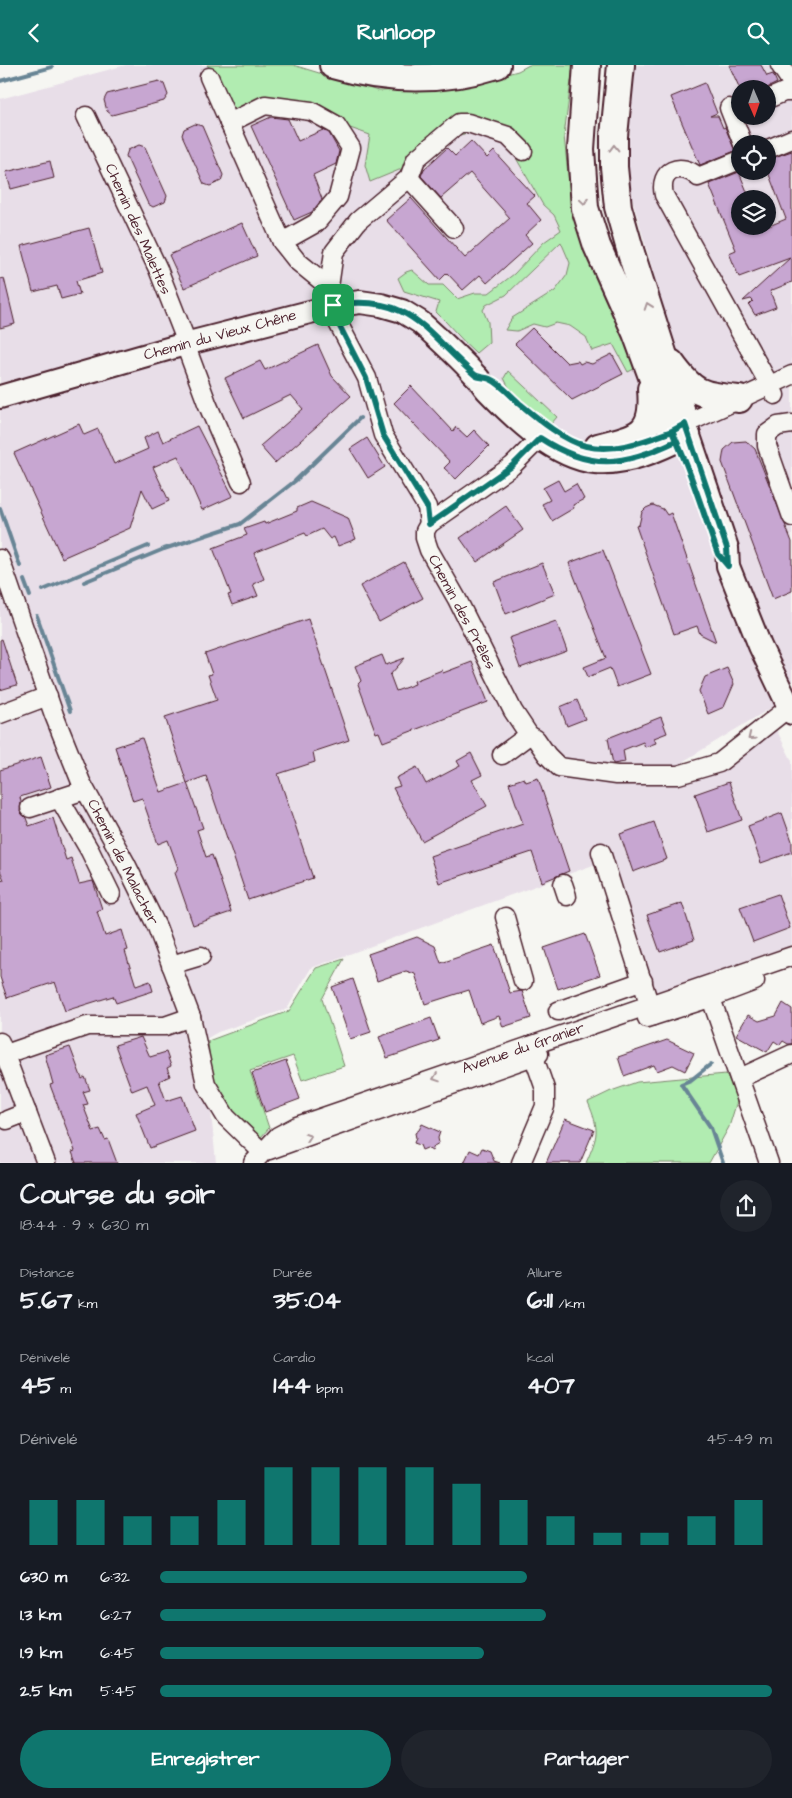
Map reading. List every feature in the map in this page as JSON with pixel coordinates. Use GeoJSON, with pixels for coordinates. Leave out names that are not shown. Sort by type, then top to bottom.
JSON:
{"type":"FeatureCollection","features":[{"type":"Feature","properties":{"kind":"highway"},"geometry":{"type":"LineString","coordinates":[[333,65],[368,73],[417,78],[461,74],[498,65]]}},
{"type":"Feature","properties":{"kind":"highway"},"geometry":{"type":"LineString","coordinates":[[587,65],[581,149],[585,208],[597,246],[636,333],[656,362],[677,372],[695,391],[710,396],[739,399]]}},
{"type":"Feature","properties":{"kind":"highway"},"geometry":{"type":"LineString","coordinates":[[621,65],[614,136],[614,167],[618,207],[631,253],[656,362],[681,433]]}},
{"type":"Feature","properties":{"kind":"highway"},"geometry":{"type":"LineString","coordinates":[[598,447],[627,439],[646,428],[652,414],[656,362]]}},
{"type":"Feature","properties":{"kind":"main road","name":"Chemin du Vieux Chêne"},"geometry":{"type":"LineString","coordinates":[[0,397],[186,343],[331,296],[402,311],[420,322],[477,377],[485,389],[540,438],[566,454],[586,460],[603,462],[630,459],[681,433]]}},
{"type":"Feature","properties":{"kind":"main road","name":"Chemin du Vieux Chêne"},"geometry":{"type":"LineString","coordinates":[[477,377],[491,379],[536,418],[576,443],[598,447],[627,445],[681,433]]}},
{"type":"Feature","properties":{"kind":"main road"},"geometry":{"type":"LineString","coordinates":[[681,433],[727,548],[728,566],[760,646],[791,708]]}},
{"type":"Feature","properties":{"kind":"street"},"geometry":{"type":"LineString","coordinates":[[780,65],[792,83]]}},
{"type":"Feature","properties":{"kind":"street"},"geometry":{"type":"LineString","coordinates":[[208,77],[282,241],[297,261],[331,296]]}},
{"type":"Feature","properties":{"kind":"street"},"geometry":{"type":"LineString","coordinates":[[776,96],[784,92],[792,92]]}},
{"type":"Feature","properties":{"kind":"street"},"geometry":{"type":"LineString","coordinates":[[229,123],[265,105],[312,111],[336,125],[351,148],[338,197],[316,223],[282,241]]}},
{"type":"Feature","properties":{"kind":"street","name":"Chemin des Malettes"},"geometry":{"type":"LineString","coordinates":[[86,116],[158,269],[207,403],[241,482]]}},
{"type":"Feature","properties":{"kind":"street"},"geometry":{"type":"LineString","coordinates":[[331,296],[334,252],[358,221],[409,178],[416,159],[459,123],[468,123],[508,136],[523,151]]}},
{"type":"Feature","properties":{"kind":"street"},"geometry":{"type":"LineString","coordinates":[[776,146],[792,139]]}},
{"type":"Feature","properties":{"kind":"street"},"geometry":{"type":"LineString","coordinates":[[731,164],[698,177],[691,171],[681,169],[671,171],[665,177],[662,185],[664,195],[772,390]]}},
{"type":"Feature","properties":{"kind":"street"},"geometry":{"type":"LineString","coordinates":[[409,178],[454,228]]}},
{"type":"Feature","properties":{"kind":"street","name":"Chemin des Prêles"},"geometry":{"type":"LineString","coordinates":[[331,296],[336,319],[366,378],[383,435],[427,507],[429,524],[425,538],[429,550],[457,599],[513,711],[560,767],[616,775],[678,775],[719,763],[791,708]]}},
{"type":"Feature","properties":{"kind":"street","name":"Chemin du Vieux Chêne"},"geometry":{"type":"LineString","coordinates":[[681,433],[772,390],[792,375]]}},
{"type":"Feature","properties":{"kind":"street","name":"Chemin du Vieux Chêne"},"geometry":{"type":"LineString","coordinates":[[681,433],[739,399],[792,386]]}},
{"type":"Feature","properties":{"kind":"street"},"geometry":{"type":"LineString","coordinates":[[792,423],[778,427],[767,434],[767,446],[792,517]]}},
{"type":"Feature","properties":{"kind":"street"},"geometry":{"type":"LineString","coordinates":[[429,524],[512,466],[540,438]]}},
{"type":"Feature","properties":{"kind":"street","name":"Chemin de Malacher"},"geometry":{"type":"LineString","coordinates":[[0,559],[48,696],[86,789],[125,861],[157,927],[190,1017],[206,1084],[226,1117],[257,1158]]}},
{"type":"Feature","properties":{"kind":"street"},"geometry":{"type":"LineString","coordinates":[[0,714],[48,696]]}},
{"type":"Feature","properties":{"kind":"street"},"geometry":{"type":"LineString","coordinates":[[502,755],[533,737]]}},
{"type":"Feature","properties":{"kind":"street"},"geometry":{"type":"LineString","coordinates":[[30,808],[86,789]]}},
{"type":"Feature","properties":{"kind":"street"},"geometry":{"type":"LineString","coordinates":[[59,798],[90,851],[111,895]]}},
{"type":"Feature","properties":{"kind":"street"},"geometry":{"type":"LineString","coordinates":[[601,852],[652,1011]]}},
{"type":"Feature","properties":{"kind":"street"},"geometry":{"type":"LineString","coordinates":[[505,917],[523,981]]}},
{"type":"Feature","properties":{"kind":"street"},"geometry":{"type":"LineString","coordinates":[[171,965],[201,956]]}},
{"type":"Feature","properties":{"kind":"street","name":"Avenue du Granier"},"geometry":{"type":"LineString","coordinates":[[708,992],[792,956]]}},
{"type":"Feature","properties":{"kind":"street","name":"Avenue du Granier"},"geometry":{"type":"LineString","coordinates":[[257,1158],[531,1051],[708,992],[792,967]]}},
{"type":"Feature","properties":{"kind":"street"},"geometry":{"type":"LineString","coordinates":[[558,1011],[643,981]]}},
{"type":"Feature","properties":{"kind":"street"},"geometry":{"type":"LineString","coordinates":[[708,992],[769,1163]]}},
{"type":"Feature","properties":{"kind":"street"},"geometry":{"type":"LineString","coordinates":[[46,1163],[2,1051],[87,1026],[165,1026],[190,1017]]}},
{"type":"Feature","properties":{"kind":"street"},"geometry":{"type":"LineString","coordinates":[[521,1163],[545,1106],[545,1089],[531,1051]]}},
{"type":"Feature","properties":{"kind":"street"},"geometry":{"type":"LineString","coordinates":[[740,1079],[792,1054]]}},
{"type":"Feature","properties":{"kind":"street"},"geometry":{"type":"LineString","coordinates":[[7,1120],[27,1112]]}},
{"type":"Feature","properties":{"kind":"shaded area"},"geometry":{"type":"Polygon","coordinates":[[[126,65],[260,65],[378,91],[529,119],[626,341],[670,331],[627,180],[633,65],[792,65],[792,695],[687,759],[655,784],[689,782],[723,766],[776,729],[792,761],[792,945],[643,997],[596,864],[311,968],[287,1009],[218,1032],[204,1040],[216,1163],[0,1163],[0,99],[126,65]]]}},
{"type":"Feature","properties":{"kind":"green space"},"geometry":{"type":"Polygon","coordinates":[[[207,65],[293,65],[378,91],[453,88],[518,71],[529,65],[573,65],[564,136],[572,212],[609,298],[636,368],[628,372],[613,344],[592,351],[586,337],[570,326],[556,323],[545,327],[533,324],[517,331],[505,330],[512,318],[555,291],[567,275],[570,263],[561,242],[506,295],[486,305],[483,310],[488,322],[489,342],[476,353],[436,312],[439,302],[404,291],[398,278],[412,270],[429,285],[443,285],[457,299],[475,293],[489,293],[514,274],[544,242],[561,230],[554,215],[543,205],[501,127],[485,123],[464,134],[446,138],[404,168],[370,182],[365,165],[370,135],[350,128],[339,117],[312,118],[265,110],[240,121],[223,97],[219,80],[207,65]]]}},
{"type":"Feature","properties":{"kind":"green space"},"geometry":{"type":"Polygon","coordinates":[[[508,371],[557,417],[551,424],[545,422],[510,390],[504,378],[508,371]]]}},
{"type":"Feature","properties":{"kind":"green space"},"geometry":{"type":"Polygon","coordinates":[[[344,959],[322,999],[344,1066],[302,1080],[293,1056],[250,1071],[269,1128],[261,1137],[230,1113],[212,1083],[208,1041],[289,1011],[316,968],[344,959]]]}},
{"type":"Feature","properties":{"kind":"green space"},"geometry":{"type":"Polygon","coordinates":[[[726,1074],[738,1098],[729,1127],[709,1163],[586,1163],[596,1133],[588,1102],[637,1082],[726,1074]]]}},
{"type":"Feature","properties":{"kind":"building"},"geometry":{"type":"Polygon","coordinates":[[[729,65],[761,65],[767,76],[773,74],[776,80],[736,80],[729,65]]]}},
{"type":"Feature","properties":{"kind":"building"},"geometry":{"type":"Polygon","coordinates":[[[159,81],[164,84],[168,95],[164,101],[112,115],[107,111],[104,100],[107,94],[159,81]]]}},
{"type":"Feature","properties":{"kind":"building"},"geometry":{"type":"Polygon","coordinates":[[[705,83],[717,113],[710,116],[718,116],[723,128],[725,127],[731,141],[731,153],[700,165],[671,97],[705,83]]]}},
{"type":"Feature","properties":{"kind":"building"},"geometry":{"type":"Polygon","coordinates":[[[271,117],[288,119],[298,141],[323,130],[329,133],[339,151],[336,164],[313,175],[322,199],[312,212],[294,220],[251,126],[271,117]]]}},
{"type":"Feature","properties":{"kind":"building"},"geometry":{"type":"Polygon","coordinates":[[[195,124],[202,126],[223,175],[221,181],[210,186],[204,184],[182,135],[184,129],[195,124]]]}},
{"type":"Feature","properties":{"kind":"building"},"geometry":{"type":"Polygon","coordinates":[[[471,141],[487,158],[494,151],[535,196],[527,203],[541,220],[525,235],[532,243],[487,283],[480,275],[463,290],[447,273],[440,280],[386,220],[411,198],[465,258],[510,218],[470,173],[441,198],[421,176],[424,169],[447,148],[455,156],[471,141]]]}},
{"type":"Feature","properties":{"kind":"building"},"geometry":{"type":"Polygon","coordinates":[[[139,145],[145,147],[167,196],[165,202],[153,207],[148,204],[126,156],[128,150],[139,145]]]}},
{"type":"Feature","properties":{"kind":"building"},"geometry":{"type":"Polygon","coordinates":[[[792,151],[792,282],[770,291],[776,307],[755,315],[749,305],[753,301],[751,299],[743,301],[790,258],[739,277],[729,253],[736,250],[709,184],[731,175],[731,180],[742,180],[746,190],[731,190],[731,235],[776,235],[776,223],[786,219],[771,180],[776,180],[776,156],[792,151]]]}},
{"type":"Feature","properties":{"kind":"building"},"geometry":{"type":"Polygon","coordinates":[[[50,161],[54,178],[11,189],[6,172],[50,161]]]}},
{"type":"Feature","properties":{"kind":"building"},"geometry":{"type":"Polygon","coordinates":[[[242,223],[257,256],[184,288],[169,255],[242,223]]]}},
{"type":"Feature","properties":{"kind":"building"},"geometry":{"type":"Polygon","coordinates":[[[89,228],[102,273],[76,281],[80,294],[61,299],[57,286],[33,292],[21,246],[89,228]]]}},
{"type":"Feature","properties":{"kind":"building"},"geometry":{"type":"Polygon","coordinates":[[[4,278],[15,324],[0,328],[0,279],[4,278]]]}},
{"type":"Feature","properties":{"kind":"building"},"geometry":{"type":"Polygon","coordinates":[[[532,328],[567,363],[578,361],[580,364],[584,362],[592,364],[612,354],[623,374],[572,400],[515,344],[532,328]]]}},
{"type":"Feature","properties":{"kind":"building"},"geometry":{"type":"Polygon","coordinates":[[[318,345],[332,376],[351,396],[275,463],[260,446],[303,409],[291,395],[244,418],[225,378],[260,361],[265,370],[318,345]]]}},
{"type":"Feature","properties":{"kind":"building"},"geometry":{"type":"Polygon","coordinates":[[[411,386],[453,431],[456,427],[467,437],[474,430],[489,446],[456,479],[444,468],[450,462],[394,403],[411,386]]]}},
{"type":"Feature","properties":{"kind":"building"},"geometry":{"type":"Polygon","coordinates":[[[79,424],[84,435],[98,429],[114,464],[148,449],[144,438],[158,431],[163,442],[197,426],[233,496],[202,510],[178,456],[153,467],[169,501],[152,509],[142,489],[130,528],[62,558],[14,453],[79,424]]]}},
{"type":"Feature","properties":{"kind":"building"},"geometry":{"type":"Polygon","coordinates":[[[367,438],[385,467],[368,478],[350,449],[367,438]]]}},
{"type":"Feature","properties":{"kind":"building"},"geometry":{"type":"Polygon","coordinates":[[[746,441],[755,449],[792,542],[792,591],[773,599],[722,462],[724,450],[733,442],[746,441]]]}},
{"type":"Feature","properties":{"kind":"building"},"geometry":{"type":"Polygon","coordinates":[[[558,480],[564,491],[576,484],[584,499],[573,505],[574,508],[552,521],[542,504],[550,500],[543,488],[558,480]]]}},
{"type":"Feature","properties":{"kind":"building"},"geometry":{"type":"Polygon","coordinates":[[[311,502],[348,518],[356,539],[338,546],[334,537],[330,539],[322,529],[307,536],[305,533],[254,553],[264,579],[253,584],[258,596],[232,605],[228,595],[231,594],[213,548],[247,535],[244,529],[264,522],[265,524],[297,511],[297,508],[311,502]]]}},
{"type":"Feature","properties":{"kind":"building"},"geometry":{"type":"Polygon","coordinates":[[[653,505],[663,509],[667,515],[671,513],[716,642],[700,634],[697,626],[674,634],[636,526],[639,525],[642,512],[653,505]]]}},
{"type":"Feature","properties":{"kind":"building"},"geometry":{"type":"Polygon","coordinates":[[[506,506],[523,530],[477,562],[460,538],[506,506]]]}},
{"type":"Feature","properties":{"kind":"building"},"geometry":{"type":"Polygon","coordinates":[[[603,550],[651,674],[617,687],[610,668],[588,677],[584,667],[606,658],[569,563],[603,550]]]}},
{"type":"Feature","properties":{"kind":"building"},"geometry":{"type":"Polygon","coordinates":[[[404,562],[423,598],[379,622],[360,586],[404,562]]]}},
{"type":"Feature","properties":{"kind":"building"},"geometry":{"type":"Polygon","coordinates":[[[542,563],[555,594],[506,614],[494,582],[542,563]]]}},
{"type":"Feature","properties":{"kind":"building"},"geometry":{"type":"Polygon","coordinates":[[[308,619],[349,740],[313,752],[315,762],[278,774],[313,878],[248,900],[206,776],[187,783],[165,717],[217,700],[208,675],[212,674],[205,654],[308,619]]]}},
{"type":"Feature","properties":{"kind":"building"},"geometry":{"type":"Polygon","coordinates":[[[556,621],[567,651],[520,668],[509,638],[556,621]]]}},
{"type":"Feature","properties":{"kind":"building"},"geometry":{"type":"Polygon","coordinates":[[[2,639],[17,685],[0,690],[0,640],[2,639]]]}},
{"type":"Feature","properties":{"kind":"building"},"geometry":{"type":"Polygon","coordinates":[[[382,655],[386,665],[405,658],[390,675],[396,691],[415,684],[414,681],[442,670],[443,673],[472,662],[488,702],[383,742],[379,732],[376,733],[358,684],[361,681],[355,666],[382,655]]]}},
{"type":"Feature","properties":{"kind":"building"},"geometry":{"type":"Polygon","coordinates":[[[727,668],[734,684],[724,707],[708,714],[699,691],[705,677],[727,668]]]}},
{"type":"Feature","properties":{"kind":"building"},"geometry":{"type":"Polygon","coordinates":[[[577,700],[585,719],[567,726],[560,707],[577,700]]]}},
{"type":"Feature","properties":{"kind":"building"},"geometry":{"type":"Polygon","coordinates":[[[661,717],[667,733],[654,738],[656,743],[645,747],[643,742],[623,750],[625,762],[613,764],[608,738],[661,717]]]}},
{"type":"Feature","properties":{"kind":"building"},"geometry":{"type":"Polygon","coordinates":[[[142,738],[161,792],[187,783],[203,828],[197,830],[206,857],[212,855],[231,912],[193,925],[175,873],[178,868],[168,840],[158,844],[142,798],[133,801],[115,747],[142,738]]]}},
{"type":"Feature","properties":{"kind":"building"},"geometry":{"type":"Polygon","coordinates":[[[471,753],[482,775],[472,780],[487,806],[422,841],[393,788],[400,786],[396,778],[417,767],[426,784],[460,766],[457,761],[471,753]]]}},
{"type":"Feature","properties":{"kind":"building"},"geometry":{"type":"Polygon","coordinates":[[[41,757],[51,787],[20,797],[20,812],[26,818],[29,826],[53,818],[66,860],[71,858],[79,884],[93,881],[102,909],[97,911],[105,936],[122,930],[128,950],[125,951],[136,986],[150,981],[153,991],[116,1003],[113,996],[65,1011],[55,982],[7,998],[0,977],[0,881],[4,880],[0,870],[0,770],[41,757]]]}},
{"type":"Feature","properties":{"kind":"building"},"geometry":{"type":"Polygon","coordinates":[[[524,778],[526,782],[538,778],[569,871],[542,882],[532,852],[439,883],[430,856],[523,824],[509,783],[524,778]]]}},
{"type":"Feature","properties":{"kind":"building"},"geometry":{"type":"Polygon","coordinates":[[[729,782],[742,820],[708,832],[695,794],[729,782]]]}},
{"type":"Feature","properties":{"kind":"building"},"geometry":{"type":"Polygon","coordinates":[[[782,813],[792,841],[792,852],[761,863],[748,826],[782,813]]]}},
{"type":"Feature","properties":{"kind":"building"},"geometry":{"type":"Polygon","coordinates":[[[654,822],[667,859],[633,872],[620,834],[654,822]]]}},
{"type":"Feature","properties":{"kind":"building"},"geometry":{"type":"Polygon","coordinates":[[[778,894],[790,928],[753,942],[740,907],[778,894]]]}},
{"type":"Feature","properties":{"kind":"building"},"geometry":{"type":"Polygon","coordinates":[[[682,903],[694,940],[660,952],[647,915],[682,903]]]}},
{"type":"Feature","properties":{"kind":"building"},"geometry":{"type":"Polygon","coordinates":[[[585,934],[600,975],[558,989],[544,948],[585,934]]]}},
{"type":"Feature","properties":{"kind":"building"},"geometry":{"type":"Polygon","coordinates":[[[417,937],[435,946],[441,963],[494,945],[510,993],[522,991],[531,1018],[503,1027],[499,1016],[480,1023],[469,990],[425,1004],[415,974],[406,971],[377,981],[368,954],[417,937]]]}},
{"type":"Feature","properties":{"kind":"building"},"geometry":{"type":"Polygon","coordinates":[[[353,979],[371,1032],[350,1039],[332,987],[353,979]]]}},
{"type":"Feature","properties":{"kind":"building"},"geometry":{"type":"Polygon","coordinates":[[[783,1003],[792,1009],[792,1044],[783,1041],[780,1045],[774,1041],[767,1052],[736,1035],[748,1015],[759,1021],[776,1016],[783,1003]]]}},
{"type":"Feature","properties":{"kind":"building"},"geometry":{"type":"Polygon","coordinates":[[[431,1018],[439,1040],[387,1058],[379,1037],[431,1018]]]}},
{"type":"Feature","properties":{"kind":"building"},"geometry":{"type":"Polygon","coordinates":[[[141,1037],[150,1057],[166,1052],[171,1066],[167,1068],[170,1076],[159,1081],[166,1101],[182,1096],[195,1131],[150,1148],[136,1113],[155,1105],[147,1085],[132,1091],[115,1045],[141,1037]]]}},
{"type":"Feature","properties":{"kind":"building"},"geometry":{"type":"Polygon","coordinates":[[[667,1040],[694,1053],[685,1071],[673,1065],[657,1071],[654,1065],[624,1076],[618,1057],[667,1040]]]}},
{"type":"Feature","properties":{"kind":"building"},"geometry":{"type":"Polygon","coordinates":[[[70,1047],[82,1079],[85,1077],[90,1090],[83,1092],[88,1104],[83,1105],[93,1131],[100,1129],[105,1140],[108,1139],[117,1163],[76,1163],[72,1152],[75,1151],[50,1085],[53,1084],[45,1055],[70,1047]]]}},
{"type":"Feature","properties":{"kind":"building"},"geometry":{"type":"Polygon","coordinates":[[[286,1061],[300,1099],[265,1112],[252,1073],[286,1061]]]}},
{"type":"Feature","properties":{"kind":"building"},"geometry":{"type":"Polygon","coordinates":[[[565,1119],[594,1130],[580,1163],[546,1163],[565,1119]]]}},
{"type":"Feature","properties":{"kind":"building"},"geometry":{"type":"Polygon","coordinates":[[[422,1124],[440,1132],[439,1143],[434,1146],[432,1151],[427,1148],[422,1150],[420,1145],[414,1143],[415,1133],[422,1124]]]}},
{"type":"Feature","properties":{"kind":"building"},"geometry":{"type":"Polygon","coordinates":[[[482,1148],[490,1151],[494,1161],[500,1163],[464,1163],[470,1150],[479,1154],[482,1148]]]}},
{"type":"Feature","properties":{"kind":"waterway"},"geometry":{"type":"LineString","coordinates":[[0,81],[52,67]]}},
{"type":"Feature","properties":{"kind":"waterway"},"geometry":{"type":"LineString","coordinates":[[84,582],[164,549],[240,524],[295,481],[360,418]]}},
{"type":"Feature","properties":{"kind":"waterway"},"geometry":{"type":"LineString","coordinates":[[0,508],[20,566]]}},
{"type":"Feature","properties":{"kind":"waterway"},"geometry":{"type":"LineString","coordinates":[[43,590],[148,546]]}},
{"type":"Feature","properties":{"kind":"waterway"},"geometry":{"type":"LineString","coordinates":[[24,580],[30,596]]}},
{"type":"Feature","properties":{"kind":"waterway"},"geometry":{"type":"LineString","coordinates":[[37,616],[70,711]]}},
{"type":"Feature","properties":{"kind":"waterway"},"geometry":{"type":"LineString","coordinates":[[711,1064],[691,1080],[681,1084],[711,1128],[723,1163]]}},
{"type":"Feature","properties":{"kind":"route"},"geometry":{"type":"LineString","coordinates":[[333,305],[336,319],[366,378],[377,409],[383,435],[427,507],[429,524],[512,466],[540,438],[566,454],[595,462],[615,461],[630,459],[665,447],[676,441],[672,431],[685,424],[727,548],[728,566],[718,554],[684,461],[676,441],[672,431],[647,440],[614,447],[588,447],[576,443],[536,418],[491,379],[477,377],[420,322],[402,311],[382,305],[360,302],[333,305]]}}]}
